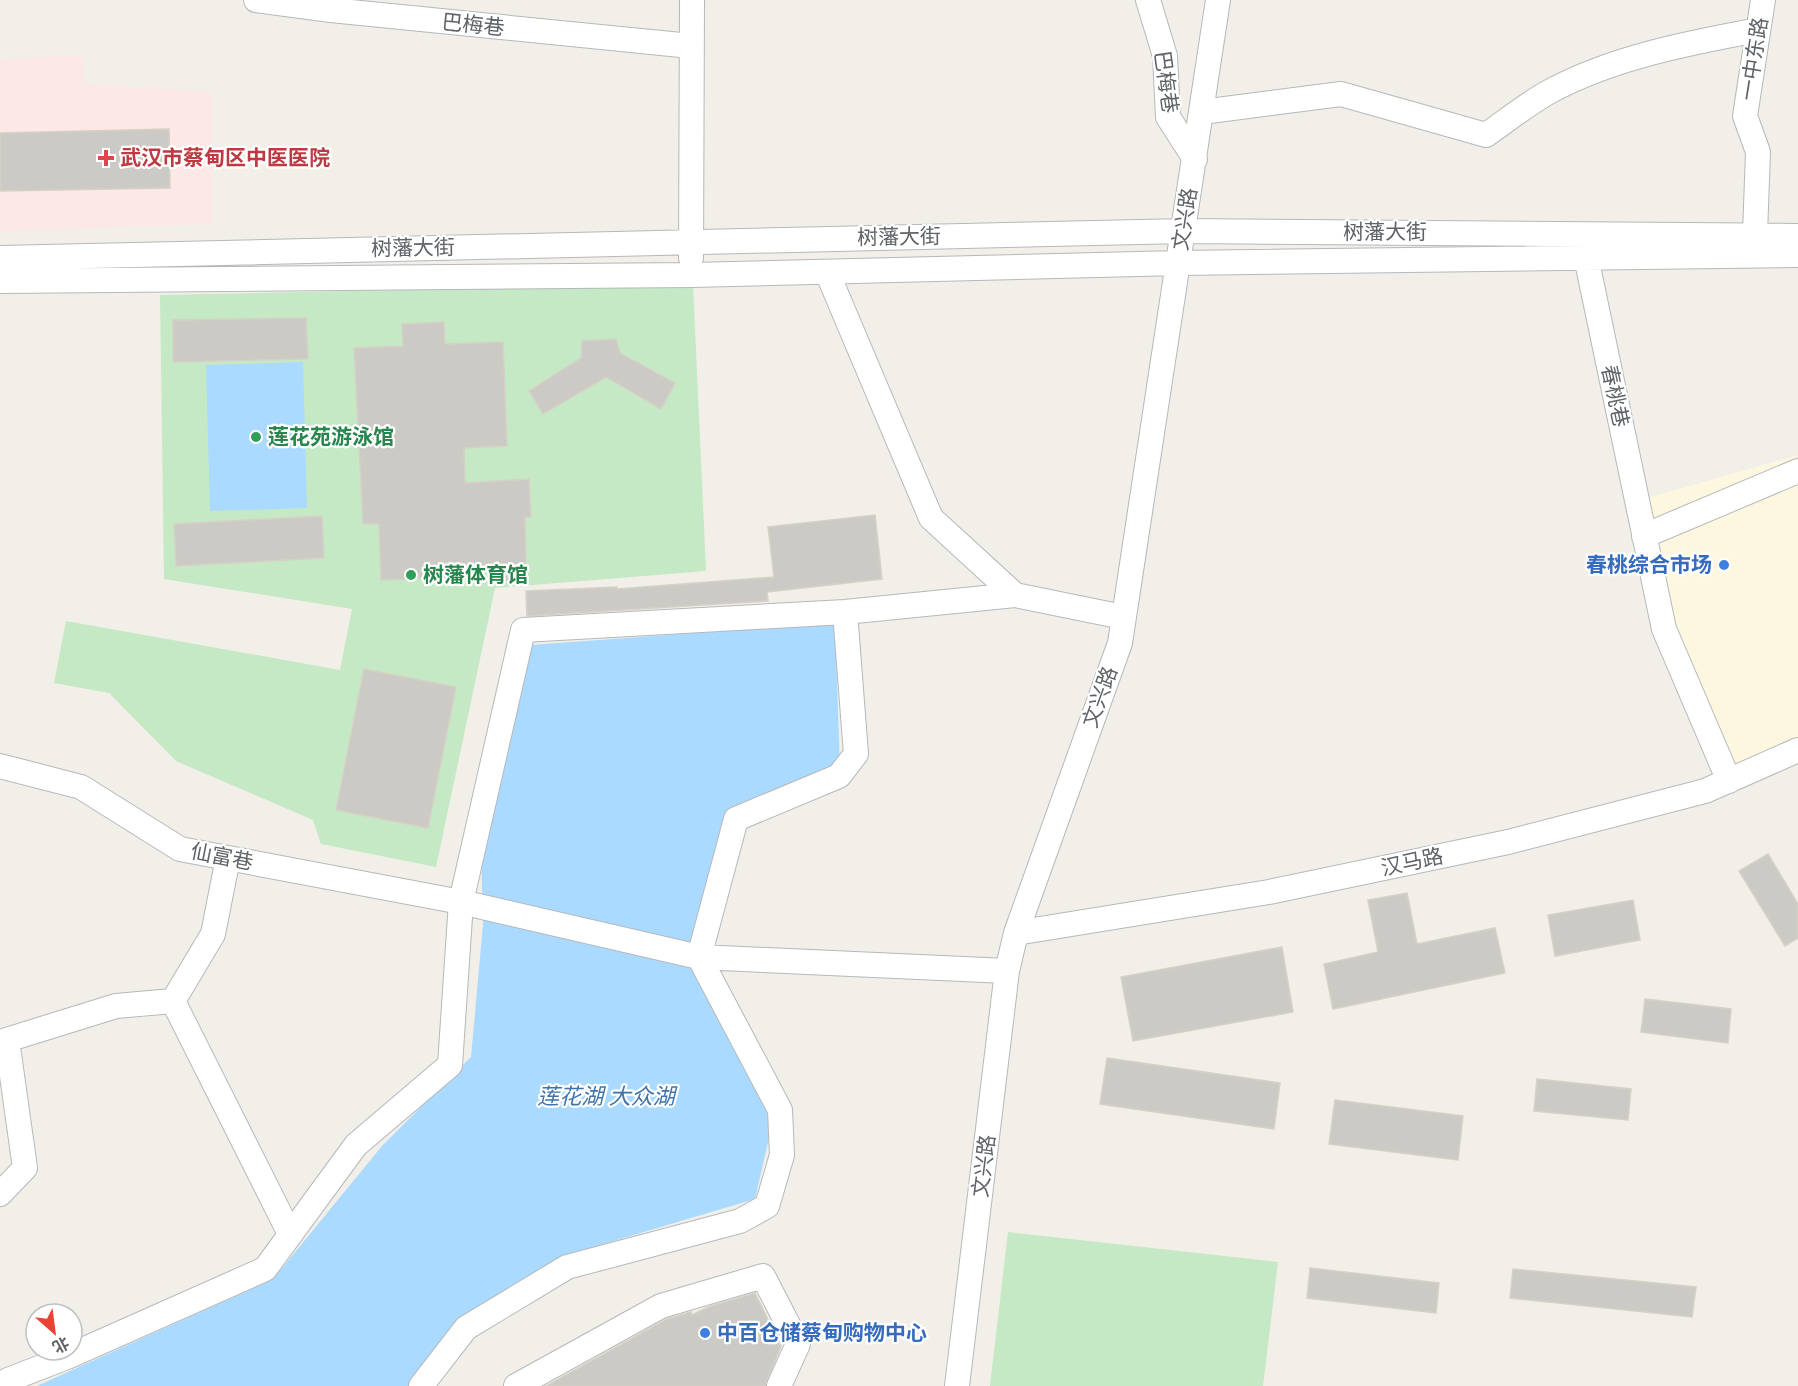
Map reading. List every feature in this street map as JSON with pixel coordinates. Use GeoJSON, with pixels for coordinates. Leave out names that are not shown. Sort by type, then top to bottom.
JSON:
{"type":"FeatureCollection","features":[{"type":"Feature","properties":{"kind":"street","name":"巴梅巷"},"geometry":{"type":"LineString","coordinates":[[256,0],[331,10],[691,46]]}},
{"type":"Feature","properties":{"kind":"street"},"geometry":{"type":"LineString","coordinates":[[692,0],[692,276]]}},
{"type":"Feature","properties":{"kind":"street","name":"巴梅巷"},"geometry":{"type":"LineString","coordinates":[[1149,0],[1165,56],[1168,117],[1195,159]]}},
{"type":"Feature","properties":{"kind":"street","name":"文兴路"},"geometry":{"type":"LineString","coordinates":[[957,1386],[1007,971],[1016,933],[1120,643],[1218,0]]}},
{"type":"Feature","properties":{"kind":"street","name":"一中东路"},"geometry":{"type":"LineString","coordinates":[[1756,245],[1758,152],[1745,116],[1763,0]]}},
{"type":"Feature","properties":{"kind":"street"},"geometry":{"type":"LineString","coordinates":[[1202,112],[1341,94],[1486,135],[1548,93],[1628,59],[1697,41],[1758,30]]}},
{"type":"Feature","properties":{"kind":"street","name":"树藩大街"},"geometry":{"type":"LineString","coordinates":[[0,258],[1184,231],[1756,245],[1798,255]]}},
{"type":"Feature","properties":{"kind":"street","name":"树藩大街"},"geometry":{"type":"LineString","coordinates":[[0,281],[692,276],[1179,263],[1586,257],[1756,245],[1798,236]]}},
{"type":"Feature","properties":{"kind":"street","name":"春桃巷"},"geometry":{"type":"LineString","coordinates":[[1586,257],[1664,629],[1729,781]]}},
{"type":"Feature","properties":{"kind":"street"},"geometry":{"type":"LineString","coordinates":[[827,272],[931,518],[1015,595]]}},
{"type":"Feature","properties":{"kind":"street"},"geometry":{"type":"LineString","coordinates":[[1644,536],[1798,471]]}},
{"type":"Feature","properties":{"kind":"street"},"geometry":{"type":"LineString","coordinates":[[6,1384],[265,1269],[356,1145],[450,1065],[462,902],[523,630],[845,612],[1015,595],[1124,617]]}},
{"type":"Feature","properties":{"kind":"street"},"geometry":{"type":"LineString","coordinates":[[421,1386],[466,1328],[567,1267],[740,1221],[767,1206],[782,1155],[780,1110],[699,957],[736,819],[839,776],[856,754],[845,612]]}},
{"type":"Feature","properties":{"kind":"street","name":"汉马路"},"geometry":{"type":"LineString","coordinates":[[1016,933],[1269,892],[1508,842],[1706,791],[1798,750]]}},
{"type":"Feature","properties":{"kind":"street","name":"仙富巷"},"geometry":{"type":"LineString","coordinates":[[0,766],[81,787],[180,849],[462,902],[699,957],[1007,971]]}},
{"type":"Feature","properties":{"kind":"street"},"geometry":{"type":"LineString","coordinates":[[173,1001],[213,934],[228,858]]}},
{"type":"Feature","properties":{"kind":"street"},"geometry":{"type":"LineString","coordinates":[[173,1001],[290,1234]]}},
{"type":"Feature","properties":{"kind":"street"},"geometry":{"type":"LineString","coordinates":[[0,1194],[25,1168],[4,1041],[116,1006],[173,1001]]}},
{"type":"Feature","properties":{"kind":"street"},"geometry":{"type":"LineString","coordinates":[[516,1386],[661,1306],[763,1276],[798,1344],[780,1386]]}},
{"type":"Feature","properties":{"kind":"shaded area","name":"武汉市蔡甸区中医医院"},"geometry":{"type":"Polygon","coordinates":[[[83,54],[84,84],[212,92],[212,224],[0,231],[0,60],[83,54]]]}},
{"type":"Feature","properties":{"kind":"shaded area","name":"春桃综合市场"},"geometry":{"type":"Polygon","coordinates":[[[1795,456],[1798,462],[1798,737],[1725,771],[1664,629],[1637,501],[1795,456]]]}},
{"type":"Feature","properties":{"kind":"green space","name":"树藩体育馆"},"geometry":{"type":"Polygon","coordinates":[[[693,284],[706,571],[495,588],[436,867],[321,844],[313,820],[176,761],[109,693],[54,683],[66,621],[340,670],[352,609],[164,579],[160,295],[693,284]]]}},
{"type":"Feature","properties":{"kind":"green space"},"geometry":{"type":"Polygon","coordinates":[[[1008,1232],[1278,1262],[1263,1386],[990,1386],[1008,1232]]]}},
{"type":"Feature","properties":{"kind":"water","name":"莲花苑游泳馆"},"geometry":{"type":"Polygon","coordinates":[[[303,362],[307,508],[210,511],[206,365],[303,362]]]}},
{"type":"Feature","properties":{"kind":"water","name":"莲花湖 大众湖"},"geometry":{"type":"Polygon","coordinates":[[[835,623],[840,768],[727,818],[691,939],[772,1125],[755,1199],[570,1254],[454,1323],[409,1386],[37,1386],[273,1279],[382,1146],[471,1057],[483,924],[481,852],[530,645],[835,623]]]}},
{"type":"Feature","properties":{"kind":"building"},"geometry":{"type":"Polygon","coordinates":[[[169,129],[170,188],[0,191],[0,133],[169,129]]]}},
{"type":"Feature","properties":{"kind":"building"},"geometry":{"type":"Polygon","coordinates":[[[306,318],[308,359],[173,362],[173,320],[306,318]]]}},
{"type":"Feature","properties":{"kind":"building"},"geometry":{"type":"Polygon","coordinates":[[[444,322],[445,344],[503,342],[507,446],[464,448],[465,483],[529,479],[531,517],[525,517],[526,580],[504,581],[504,570],[455,571],[456,577],[381,580],[379,524],[363,524],[354,348],[403,346],[402,324],[444,322]]]}},
{"type":"Feature","properties":{"kind":"building"},"geometry":{"type":"Polygon","coordinates":[[[616,339],[620,353],[675,383],[661,409],[606,377],[543,414],[529,391],[581,358],[582,341],[616,339]]]}},
{"type":"Feature","properties":{"kind":"building"},"geometry":{"type":"Polygon","coordinates":[[[875,515],[882,579],[767,592],[768,601],[527,616],[526,591],[617,587],[617,589],[774,577],[768,527],[875,515]]]}},
{"type":"Feature","properties":{"kind":"building"},"geometry":{"type":"Polygon","coordinates":[[[322,516],[324,558],[176,566],[174,524],[322,516]]]}},
{"type":"Feature","properties":{"kind":"building"},"geometry":{"type":"Polygon","coordinates":[[[364,669],[456,687],[428,828],[336,810],[364,669]]]}},
{"type":"Feature","properties":{"kind":"building"},"geometry":{"type":"Polygon","coordinates":[[[1768,854],[1798,904],[1798,938],[1785,946],[1739,871],[1768,854]]]}},
{"type":"Feature","properties":{"kind":"building"},"geometry":{"type":"Polygon","coordinates":[[[1407,893],[1417,944],[1495,928],[1505,973],[1333,1009],[1324,964],[1378,952],[1368,900],[1407,893]]]}},
{"type":"Feature","properties":{"kind":"building"},"geometry":{"type":"Polygon","coordinates":[[[1633,900],[1640,940],[1555,956],[1548,915],[1633,900]]]}},
{"type":"Feature","properties":{"kind":"building"},"geometry":{"type":"Polygon","coordinates":[[[1282,947],[1293,1012],[1133,1041],[1121,977],[1282,947]]]}},
{"type":"Feature","properties":{"kind":"building"},"geometry":{"type":"Polygon","coordinates":[[[1645,999],[1731,1009],[1728,1043],[1641,1032],[1645,999]]]}},
{"type":"Feature","properties":{"kind":"building"},"geometry":{"type":"Polygon","coordinates":[[[1107,1058],[1280,1083],[1274,1129],[1100,1104],[1107,1058]]]}},
{"type":"Feature","properties":{"kind":"building"},"geometry":{"type":"Polygon","coordinates":[[[1537,1079],[1631,1089],[1628,1120],[1534,1111],[1537,1079]]]}},
{"type":"Feature","properties":{"kind":"building"},"geometry":{"type":"Polygon","coordinates":[[[1335,1100],[1463,1116],[1458,1160],[1329,1144],[1335,1100]]]}},
{"type":"Feature","properties":{"kind":"building"},"geometry":{"type":"Polygon","coordinates":[[[1310,1268],[1439,1283],[1436,1313],[1307,1298],[1310,1268]]]}},
{"type":"Feature","properties":{"kind":"building"},"geometry":{"type":"Polygon","coordinates":[[[1513,1269],[1696,1287],[1692,1317],[1510,1298],[1513,1269]]]}},
{"type":"Feature","properties":{"kind":"building","name":"中百仓储蔡甸购物中心"},"geometry":{"type":"Polygon","coordinates":[[[755,1293],[781,1346],[765,1386],[546,1386],[667,1319],[691,1312],[692,1315],[708,1307],[755,1293]]]}},
{"type":"Feature","properties":{"kind":"place","name":"武汉市蔡甸区中医医院"},"geometry":{"type":"Point","coordinates":[106,158]}},
{"type":"Feature","properties":{"kind":"place","name":"莲花苑游泳馆"},"geometry":{"type":"Point","coordinates":[256,437]}},
{"type":"Feature","properties":{"kind":"place","name":"春桃综合市场"},"geometry":{"type":"Point","coordinates":[1724,565]}},
{"type":"Feature","properties":{"kind":"place","name":"树藩体育馆"},"geometry":{"type":"Point","coordinates":[411,575]}},
{"type":"Feature","properties":{"kind":"place","name":"中百仓储蔡甸购物中心"},"geometry":{"type":"Point","coordinates":[705,1333]}}]}
